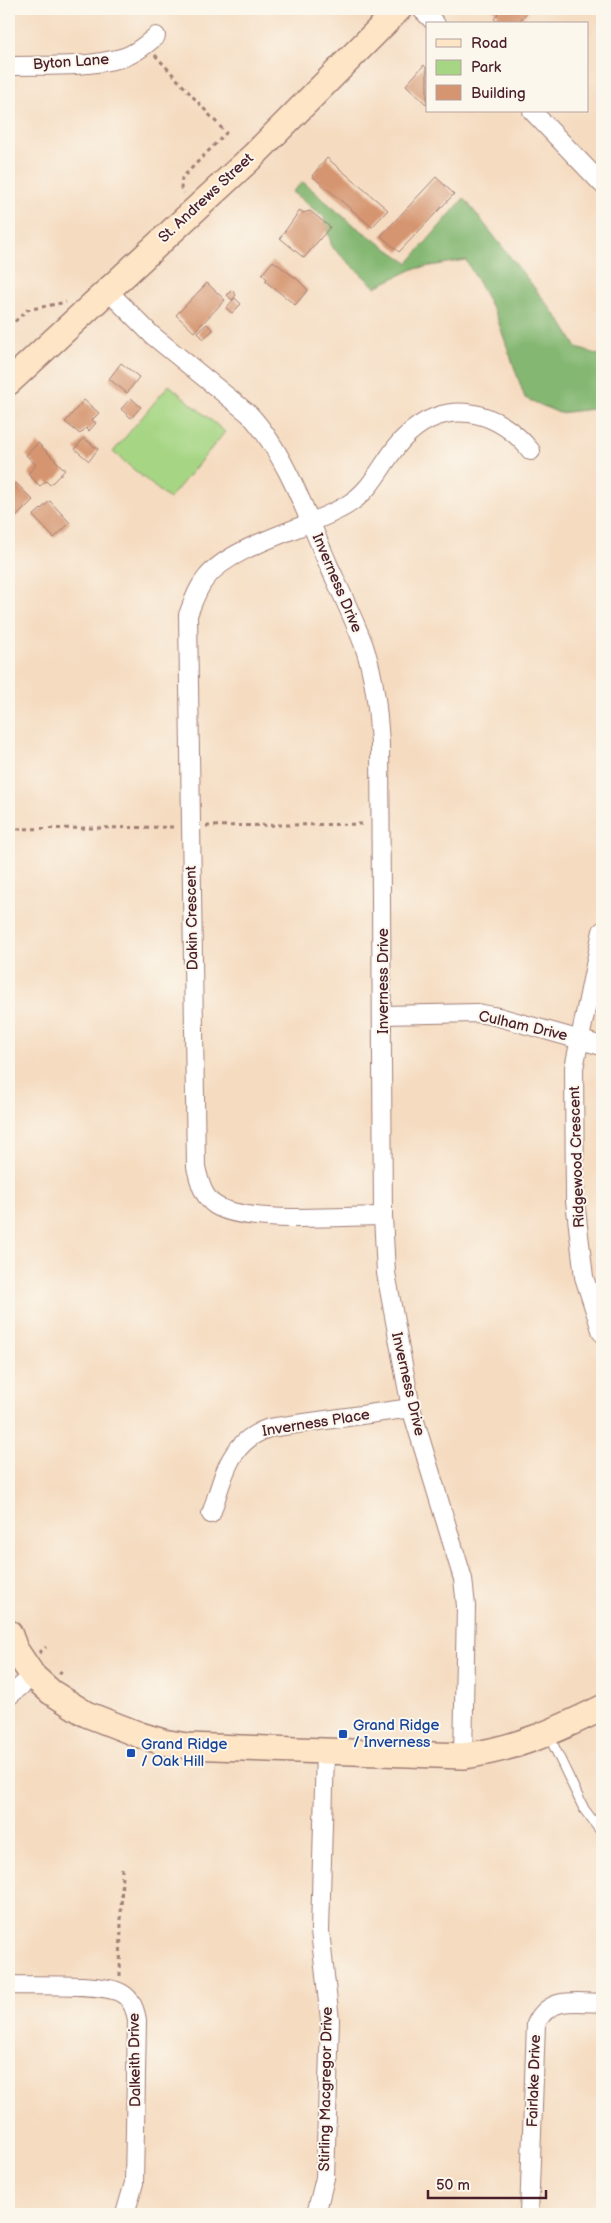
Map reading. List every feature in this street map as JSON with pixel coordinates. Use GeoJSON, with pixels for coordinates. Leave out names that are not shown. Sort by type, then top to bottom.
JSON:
{"type":"FeatureCollection","features":[{"type":"Feature","properties":{"kind":"street","name":"St. Andrews Street"},"geometry":{"type":"LineString","coordinates":[[9,382],[253,156],[399,9]]}},
{"type":"Feature","properties":{"kind":"street"},"geometry":{"type":"LineString","coordinates":[[421,9],[434,22]]}},
{"type":"Feature","properties":{"kind":"street","name":"Byton Lane"},"geometry":{"type":"LineString","coordinates":[[9,66],[79,64],[122,58],[151,40]]}},
{"type":"Feature","properties":{"kind":"street"},"geometry":{"type":"LineString","coordinates":[[533,112],[602,184]]}},
{"type":"Feature","properties":{"kind":"street","name":"Inverness Drive"},"geometry":{"type":"LineString","coordinates":[[107,290],[152,335],[250,414],[262,428],[272,443],[310,521],[364,646],[378,705],[382,824],[383,1216],[386,1273],[410,1408],[463,1579],[466,1606],[463,1756]]}},
{"type":"Feature","properties":{"kind":"street","name":"Dakin Crescent"},"geometry":{"type":"LineString","coordinates":[[383,1216],[258,1217],[233,1214],[213,1204],[201,1186],[196,1167],[188,616],[195,594],[207,576],[230,558],[310,521],[332,513],[357,498],[367,490],[404,438],[425,422],[441,415],[474,412],[506,426],[531,451]]}},
{"type":"Feature","properties":{"kind":"street","name":"Ridgewood Crescent"},"geometry":{"type":"LineString","coordinates":[[602,931],[574,1068],[575,1201],[584,1277],[602,1333]]}},
{"type":"Feature","properties":{"kind":"street","name":"Culham Drive"},"geometry":{"type":"LineString","coordinates":[[383,1014],[477,1013],[499,1017],[602,1046]]}},
{"type":"Feature","properties":{"kind":"street","name":"Inverness Place"},"geometry":{"type":"LineString","coordinates":[[211,1514],[230,1460],[240,1444],[254,1433],[269,1428],[410,1408]]}},
{"type":"Feature","properties":{"kind":"street"},"geometry":{"type":"LineString","coordinates":[[9,1633],[15,1649],[33,1676],[51,1692],[86,1714],[140,1735],[163,1742],[187,1746],[463,1756],[491,1752],[548,1734],[602,1708]]}},
{"type":"Feature","properties":{"kind":"street"},"geometry":{"type":"LineString","coordinates":[[9,1696],[33,1676]]}},
{"type":"Feature","properties":{"kind":"street","name":"Stirling Macgregor Drive"},"geometry":{"type":"LineString","coordinates":[[316,2214],[325,2178],[330,2020],[320,1931],[326,1752]]}},
{"type":"Feature","properties":{"kind":"street","name":"Dalkeith Drive"},"geometry":{"type":"LineString","coordinates":[[9,1985],[101,1988],[120,1992],[134,2005],[137,2020],[134,2183],[125,2214]]}},
{"type":"Feature","properties":{"kind":"street","name":"Fairlake Drive"},"geometry":{"type":"LineString","coordinates":[[529,2214],[536,2024],[541,2014],[549,2007],[562,2002],[602,2003]]}},
{"type":"Feature","properties":{"kind":"lane"},"geometry":{"type":"LineString","coordinates":[[548,1734],[584,1809],[602,1833]]}},
{"type":"Feature","properties":{"kind":"path"},"geometry":{"type":"LineString","coordinates":[[151,40],[226,133],[182,178],[181,188],[188,197]]}},
{"type":"Feature","properties":{"kind":"path"},"geometry":{"type":"LineString","coordinates":[[200,826],[382,824]]}},
{"type":"Feature","properties":{"kind":"path"},"geometry":{"type":"LineString","coordinates":[[9,829],[180,826]]}},
{"type":"Feature","properties":{"kind":"path"},"geometry":{"type":"LineString","coordinates":[[120,1992],[122,1867]]}},
{"type":"Feature","properties":{"kind":"green space"},"geometry":{"type":"Polygon","coordinates":[[[303,182],[352,224],[408,263],[464,198],[562,323],[577,348],[602,356],[602,408],[559,413],[525,398],[496,315],[466,260],[413,269],[375,287],[332,247],[324,217],[292,192],[303,182]]]}},
{"type":"Feature","properties":{"kind":"green space"},"geometry":{"type":"Polygon","coordinates":[[[169,385],[225,432],[169,499],[113,452],[169,385]]]}},
{"type":"Feature","properties":{"kind":"building"},"geometry":{"type":"Polygon","coordinates":[[[492,9],[525,9],[528,11],[519,22],[497,22],[494,19],[498,14],[492,9]]]}},
{"type":"Feature","properties":{"kind":"building"},"geometry":{"type":"Polygon","coordinates":[[[424,65],[426,68],[426,104],[406,85],[424,65]]]}},
{"type":"Feature","properties":{"kind":"building"},"geometry":{"type":"Polygon","coordinates":[[[327,158],[388,210],[372,227],[312,176],[327,158]]]}},
{"type":"Feature","properties":{"kind":"building"},"geometry":{"type":"Polygon","coordinates":[[[436,177],[454,194],[399,252],[381,236],[436,177]]]}},
{"type":"Feature","properties":{"kind":"building"},"geometry":{"type":"Polygon","coordinates":[[[300,210],[303,213],[310,211],[330,227],[304,258],[280,238],[300,210]]]}},
{"type":"Feature","properties":{"kind":"building"},"geometry":{"type":"Polygon","coordinates":[[[273,261],[308,290],[295,305],[265,281],[267,279],[262,274],[273,261]]]}},
{"type":"Feature","properties":{"kind":"building"},"geometry":{"type":"Polygon","coordinates":[[[207,283],[225,300],[194,332],[176,315],[207,283]]]}},
{"type":"Feature","properties":{"kind":"building"},"geometry":{"type":"Polygon","coordinates":[[[232,290],[236,295],[232,300],[227,295],[232,290]]]}},
{"type":"Feature","properties":{"kind":"building"},"geometry":{"type":"Polygon","coordinates":[[[235,298],[241,304],[232,313],[226,308],[235,298]]]}},
{"type":"Feature","properties":{"kind":"building"},"geometry":{"type":"Polygon","coordinates":[[[207,324],[213,330],[203,339],[198,332],[207,324]]]}},
{"type":"Feature","properties":{"kind":"building"},"geometry":{"type":"Polygon","coordinates":[[[121,363],[139,377],[127,393],[109,379],[121,363]]]}},
{"type":"Feature","properties":{"kind":"building"},"geometry":{"type":"Polygon","coordinates":[[[131,398],[141,407],[131,418],[121,409],[131,398]]]}},
{"type":"Feature","properties":{"kind":"building"},"geometry":{"type":"Polygon","coordinates":[[[84,400],[99,413],[92,420],[96,423],[89,431],[86,428],[80,434],[65,422],[84,400]]]}},
{"type":"Feature","properties":{"kind":"building"},"geometry":{"type":"Polygon","coordinates":[[[84,438],[98,449],[89,461],[75,449],[84,438]]]}},
{"type":"Feature","properties":{"kind":"building"},"geometry":{"type":"Polygon","coordinates":[[[38,443],[65,470],[50,485],[46,481],[40,486],[28,474],[36,465],[26,455],[38,443]]]}},
{"type":"Feature","properties":{"kind":"building"},"geometry":{"type":"Polygon","coordinates":[[[16,483],[33,500],[13,520],[9,516],[9,489],[16,483]]]}},
{"type":"Feature","properties":{"kind":"building"},"geometry":{"type":"Polygon","coordinates":[[[50,501],[70,523],[54,538],[33,516],[50,501]]]}},
{"type":"Feature","properties":{"kind":"place","name":"Grand Ridge / Inverness"},"geometry":{"type":"Point","coordinates":[343,1734]}},
{"type":"Feature","properties":{"kind":"place","name":"Grand Ridge / Oak Hill"},"geometry":{"type":"Point","coordinates":[131,1753]}}]}
